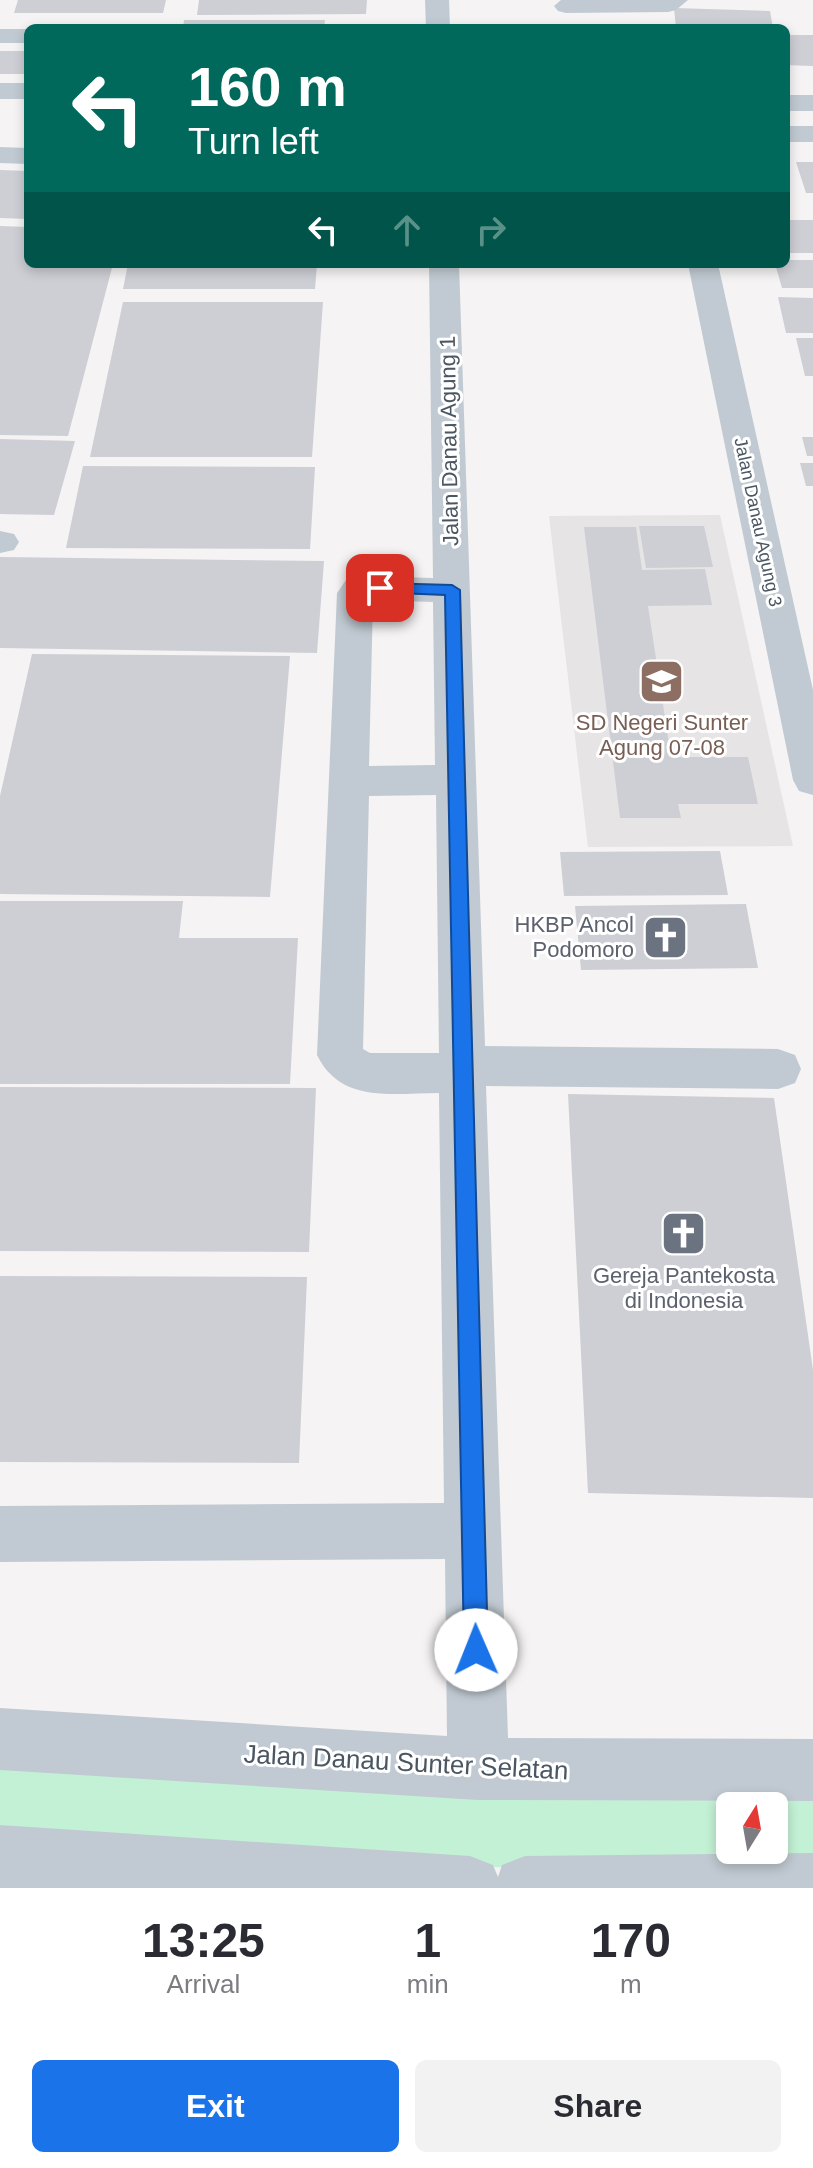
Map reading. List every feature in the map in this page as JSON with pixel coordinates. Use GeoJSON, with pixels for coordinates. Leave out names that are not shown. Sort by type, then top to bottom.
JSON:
{"type":"FeatureCollection","features":[{"type":"Feature","properties":{"kind":"street"},"geometry":{"type":"LineString","coordinates":[[437,0],[438,24]]}},
{"type":"Feature","properties":{"kind":"street"},"geometry":{"type":"LineString","coordinates":[[567,11],[668,5],[676,0]]}},
{"type":"Feature","properties":{"kind":"street"},"geometry":{"type":"LineString","coordinates":[[0,36],[24,36]]}},
{"type":"Feature","properties":{"kind":"street"},"geometry":{"type":"LineString","coordinates":[[0,91],[24,91]]}},
{"type":"Feature","properties":{"kind":"street"},"geometry":{"type":"LineString","coordinates":[[790,103],[813,103]]}},
{"type":"Feature","properties":{"kind":"street"},"geometry":{"type":"LineString","coordinates":[[0,131],[24,131]]}},
{"type":"Feature","properties":{"kind":"street"},"geometry":{"type":"LineString","coordinates":[[790,134],[813,134]]}},
{"type":"Feature","properties":{"kind":"street"},"geometry":{"type":"LineString","coordinates":[[0,155],[24,156]]}},
{"type":"Feature","properties":{"kind":"street","name":"Jalan Danau Agung 1"},"geometry":{"type":"LineString","coordinates":[[444,268],[478,1769]]}},
{"type":"Feature","properties":{"kind":"street","name":"Jalan Danau Agung 3"},"geometry":{"type":"LineString","coordinates":[[704,268],[813,780]]}},
{"type":"Feature","properties":{"kind":"street"},"geometry":{"type":"LineString","coordinates":[[452,590],[359,588],[355,593],[340,1055],[352,1068],[370,1073],[463,1069],[778,1069]]}},
{"type":"Feature","properties":{"kind":"street"},"geometry":{"type":"LineString","coordinates":[[349,781],[455,780]]}},
{"type":"Feature","properties":{"kind":"street"},"geometry":{"type":"LineString","coordinates":[[0,1534],[474,1531]]}},
{"type":"Feature","properties":{"kind":"street","name":"Jalan Danau Sunter Selatan"},"geometry":{"type":"LineString","coordinates":[[0,1739],[478,1769],[813,1770]]}},
{"type":"Feature","properties":{"kind":"street"},"geometry":{"type":"LineString","coordinates":[[0,1857],[470,1888]]}},
{"type":"Feature","properties":{"kind":"street"},"geometry":{"type":"LineString","coordinates":[[525,1888],[813,1885]]}},
{"type":"Feature","properties":{"kind":"shaded area","name":"SD Negeri Sunter Agung 07-08"},"geometry":{"type":"Polygon","coordinates":[[[720,515],[793,846],[588,847],[549,516],[720,515]]]}},
{"type":"Feature","properties":{"kind":"green space"},"geometry":{"type":"Polygon","coordinates":[[[0,1727],[813,1761],[813,1882],[0,1844],[0,1727]]]}},
{"type":"Feature","properties":{"kind":"building"},"geometry":{"type":"Polygon","coordinates":[[[18,0],[166,0],[163,13],[14,13],[18,0]]]}},
{"type":"Feature","properties":{"kind":"building"},"geometry":{"type":"Polygon","coordinates":[[[199,0],[367,0],[366,14],[197,15],[199,0]]]}},
{"type":"Feature","properties":{"kind":"building"},"geometry":{"type":"Polygon","coordinates":[[[674,8],[770,11],[772,24],[676,24],[674,8]]]}},
{"type":"Feature","properties":{"kind":"building"},"geometry":{"type":"Polygon","coordinates":[[[184,20],[325,20],[324,24],[184,24],[184,20]]]}},
{"type":"Feature","properties":{"kind":"building"},"geometry":{"type":"Polygon","coordinates":[[[790,35],[813,35],[813,66],[790,65],[790,35]]]}},
{"type":"Feature","properties":{"kind":"building"},"geometry":{"type":"Polygon","coordinates":[[[0,51],[24,51],[24,74],[0,74],[0,51]]]}},
{"type":"Feature","properties":{"kind":"building"},"geometry":{"type":"Polygon","coordinates":[[[796,162],[813,162],[813,193],[806,193],[796,162]]]}},
{"type":"Feature","properties":{"kind":"building"},"geometry":{"type":"Polygon","coordinates":[[[0,170],[24,171],[24,219],[0,218],[0,170]]]}},
{"type":"Feature","properties":{"kind":"building"},"geometry":{"type":"Polygon","coordinates":[[[790,220],[813,220],[813,253],[790,253],[790,220]]]}},
{"type":"Feature","properties":{"kind":"building"},"geometry":{"type":"Polygon","coordinates":[[[0,226],[24,227],[24,268],[112,268],[68,436],[0,435],[0,226]]]}},
{"type":"Feature","properties":{"kind":"building"},"geometry":{"type":"Polygon","coordinates":[[[790,260],[813,260],[813,288],[782,288],[776,268],[790,268],[790,260]]]}},
{"type":"Feature","properties":{"kind":"building"},"geometry":{"type":"Polygon","coordinates":[[[127,268],[317,268],[315,289],[123,289],[127,268]]]}},
{"type":"Feature","properties":{"kind":"building"},"geometry":{"type":"Polygon","coordinates":[[[778,297],[813,298],[813,333],[786,333],[778,297]]]}},
{"type":"Feature","properties":{"kind":"building"},"geometry":{"type":"Polygon","coordinates":[[[123,302],[323,302],[312,457],[90,457],[123,302]]]}},
{"type":"Feature","properties":{"kind":"building"},"geometry":{"type":"Polygon","coordinates":[[[796,338],[813,338],[813,376],[805,376],[796,338]]]}},
{"type":"Feature","properties":{"kind":"building"},"geometry":{"type":"Polygon","coordinates":[[[802,437],[813,437],[813,456],[807,456],[802,437]]]}},
{"type":"Feature","properties":{"kind":"building"},"geometry":{"type":"Polygon","coordinates":[[[0,439],[75,441],[54,515],[0,514],[0,439]]]}},
{"type":"Feature","properties":{"kind":"building"},"geometry":{"type":"Polygon","coordinates":[[[800,463],[813,463],[813,486],[806,486],[800,463]]]}},
{"type":"Feature","properties":{"kind":"building"},"geometry":{"type":"Polygon","coordinates":[[[83,466],[315,467],[310,549],[66,548],[83,466]]]}},
{"type":"Feature","properties":{"kind":"building"},"geometry":{"type":"Polygon","coordinates":[[[639,526],[704,526],[713,567],[646,568],[639,526]]]}},
{"type":"Feature","properties":{"kind":"building"},"geometry":{"type":"Polygon","coordinates":[[[584,527],[636,527],[642,570],[705,569],[712,605],[648,606],[671,757],[748,757],[758,804],[678,804],[681,818],[620,818],[584,527]]]}},
{"type":"Feature","properties":{"kind":"building"},"geometry":{"type":"Polygon","coordinates":[[[0,557],[324,561],[317,653],[0,648],[0,557]]]}},
{"type":"Feature","properties":{"kind":"building"},"geometry":{"type":"Polygon","coordinates":[[[32,654],[290,656],[270,897],[0,894],[0,796],[32,654]]]}},
{"type":"Feature","properties":{"kind":"building"},"geometry":{"type":"Polygon","coordinates":[[[720,851],[728,895],[564,896],[560,852],[720,851]]]}},
{"type":"Feature","properties":{"kind":"building"},"geometry":{"type":"Polygon","coordinates":[[[0,901],[183,901],[179,938],[298,938],[290,1084],[0,1084],[0,901]]]}},
{"type":"Feature","properties":{"kind":"building","name":"HKBP Ancol Podomoro"},"geometry":{"type":"Polygon","coordinates":[[[746,904],[758,968],[581,970],[575,906],[746,904]]]}},
{"type":"Feature","properties":{"kind":"building"},"geometry":{"type":"Polygon","coordinates":[[[0,1087],[316,1088],[309,1252],[0,1251],[0,1087]]]}},
{"type":"Feature","properties":{"kind":"building","name":"Gereja Pantekosta di Indonesia"},"geometry":{"type":"Polygon","coordinates":[[[568,1094],[774,1098],[813,1370],[813,1498],[588,1493],[568,1094]]]}},
{"type":"Feature","properties":{"kind":"building"},"geometry":{"type":"Polygon","coordinates":[[[0,1276],[307,1277],[299,1463],[0,1462],[0,1276]]]}},
{"type":"Feature","properties":{"kind":"place","name":"SD Negeri Sunter Agung 07-08"},"geometry":{"type":"Point","coordinates":[662,681]}},
{"type":"Feature","properties":{"kind":"place","name":"HKBP Ancol Podomoro"},"geometry":{"type":"Point","coordinates":[665,937]}},
{"type":"Feature","properties":{"kind":"place","name":"Gereja Pantekosta di Indonesia"},"geometry":{"type":"Point","coordinates":[684,1234]}},
{"type":"Feature","properties":{"kind":"route"},"geometry":{"type":"LineString","coordinates":[[380,588],[452,590],[476,1650]]}}]}
